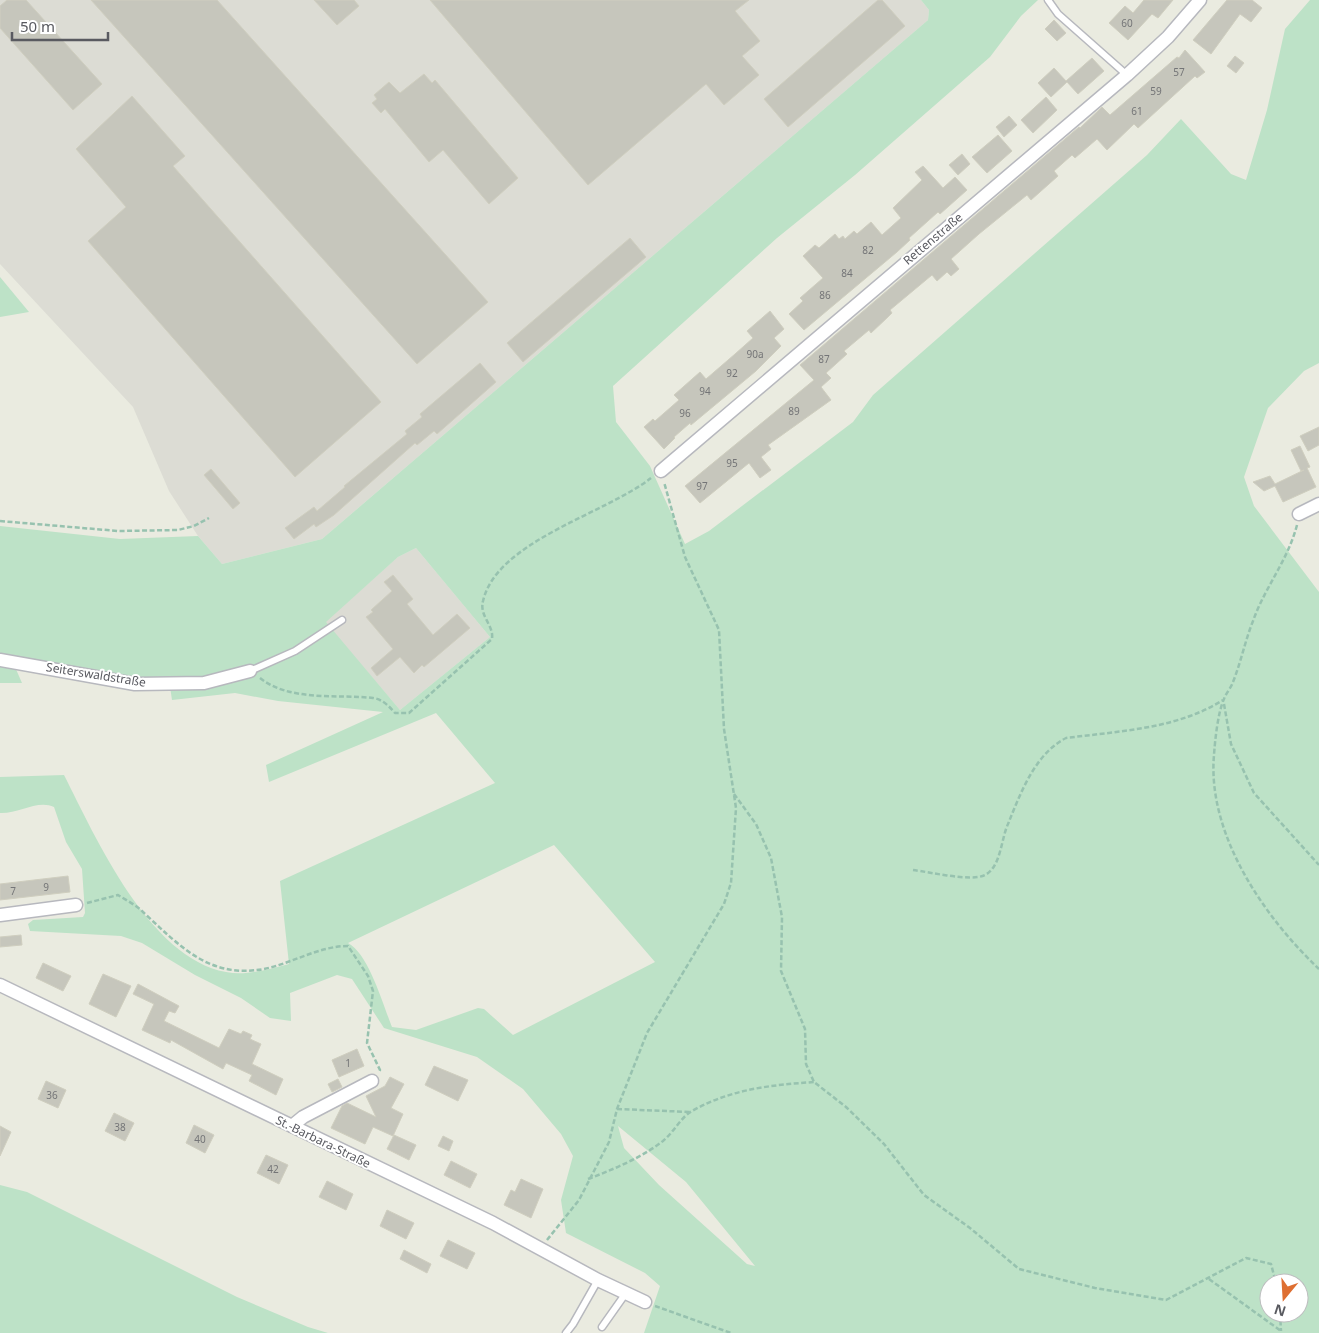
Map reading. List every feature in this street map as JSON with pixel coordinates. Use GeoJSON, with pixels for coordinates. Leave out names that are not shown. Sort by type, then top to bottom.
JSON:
{"type":"FeatureCollection","features":[{"type":"Feature","properties":{"kind":"street","name":"Rettenstraße"},"geometry":{"type":"LineString","coordinates":[[661,471],[1127,75],[1168,37],[1200,0]]}},
{"type":"Feature","properties":{"kind":"street"},"geometry":{"type":"LineString","coordinates":[[1299,514],[1319,504]]}},
{"type":"Feature","properties":{"kind":"street","name":"Seiterswaldstraße"},"geometry":{"type":"LineString","coordinates":[[0,660],[135,684],[204,683],[250,671]]}},
{"type":"Feature","properties":{"kind":"street"},"geometry":{"type":"LineString","coordinates":[[0,915],[76,905]]}},
{"type":"Feature","properties":{"kind":"street","name":"St.-Barbara-Straße"},"geometry":{"type":"LineString","coordinates":[[0,985],[493,1223],[598,1280],[645,1302]]}},
{"type":"Feature","properties":{"kind":"street"},"geometry":{"type":"LineString","coordinates":[[292,1126],[303,1117],[372,1082]]}},
{"type":"Feature","properties":{"kind":"lane"},"geometry":{"type":"LineString","coordinates":[[1048,0],[1058,14],[1127,75]]}},
{"type":"Feature","properties":{"kind":"lane"},"geometry":{"type":"LineString","coordinates":[[250,671],[294,651],[342,620]]}},
{"type":"Feature","properties":{"kind":"lane"},"geometry":{"type":"LineString","coordinates":[[566,1333],[598,1280]]}},
{"type":"Feature","properties":{"kind":"lane"},"geometry":{"type":"LineString","coordinates":[[602,1327],[626,1293]]}},
{"type":"Feature","properties":{"kind":"path"},"geometry":{"type":"LineString","coordinates":[[250,671],[265,682],[280,689],[338,698],[373,698],[382,701],[395,713],[409,713],[492,639],[493,632],[482,612],[483,601],[496,572],[516,554],[561,527],[625,496],[661,471],[686,557],[719,630],[724,729],[736,808],[731,883],[724,904],[647,1033],[617,1109],[609,1142],[588,1179],[579,1200],[540,1248]]}},
{"type":"Feature","properties":{"kind":"path"},"geometry":{"type":"LineString","coordinates":[[1299,514],[1292,543],[1253,619],[1232,684],[1223,700],[1214,754],[1213,782],[1226,835],[1250,886],[1290,942],[1319,969]]}},
{"type":"Feature","properties":{"kind":"path"},"geometry":{"type":"LineString","coordinates":[[0,521],[61,528],[127,531],[178,530],[194,526],[209,518]]}},
{"type":"Feature","properties":{"kind":"path"},"geometry":{"type":"LineString","coordinates":[[1223,700],[1231,744],[1254,794],[1319,865]]}},
{"type":"Feature","properties":{"kind":"path"},"geometry":{"type":"LineString","coordinates":[[913,870],[972,878],[985,875],[994,866],[1007,825],[1038,762],[1051,746],[1066,738],[1179,721],[1204,712],[1223,700]]}},
{"type":"Feature","properties":{"kind":"path"},"geometry":{"type":"LineString","coordinates":[[734,793],[756,824],[771,858],[782,918],[781,971],[805,1029],[806,1064],[814,1082],[846,1107],[884,1144],[924,1195],[1019,1270],[1095,1288],[1166,1300],[1246,1258],[1270,1264],[1273,1273]]}},
{"type":"Feature","properties":{"kind":"path"},"geometry":{"type":"LineString","coordinates":[[76,905],[118,895],[142,910],[165,934],[200,960],[220,968],[238,971],[264,969],[334,946],[348,946],[368,976],[373,991],[367,1043],[380,1070],[372,1082]]}},
{"type":"Feature","properties":{"kind":"path"},"geometry":{"type":"LineString","coordinates":[[588,1179],[628,1163],[664,1140],[690,1112],[716,1099],[752,1088],[814,1082]]}},
{"type":"Feature","properties":{"kind":"path"},"geometry":{"type":"LineString","coordinates":[[617,1109],[690,1112]]}},
{"type":"Feature","properties":{"kind":"path"},"geometry":{"type":"LineString","coordinates":[[1209,1279],[1282,1332]]}},
{"type":"Feature","properties":{"kind":"path"},"geometry":{"type":"LineString","coordinates":[[645,1302],[731,1333]]}},
{"type":"Feature","properties":{"kind":"shaded area"},"geometry":{"type":"Polygon","coordinates":[[[0,0],[921,0],[929,10],[928,20],[322,539],[222,564],[198,536],[169,491],[133,407],[0,264],[0,0]]]}},
{"type":"Feature","properties":{"kind":"shaded area"},"geometry":{"type":"Polygon","coordinates":[[[416,548],[490,637],[400,710],[325,622],[398,557],[416,548]]]}},
{"type":"Feature","properties":{"kind":"green space"},"geometry":{"type":"Polygon","coordinates":[[[921,0],[1038,0],[1021,16],[990,57],[855,175],[777,238],[613,386],[616,422],[650,466],[685,544],[709,531],[853,422],[873,395],[1147,155],[1181,119],[1231,174],[1246,180],[1267,110],[1285,29],[1310,0],[1319,0],[1319,363],[1304,371],[1268,408],[1244,477],[1254,506],[1319,592],[1319,1333],[644,1333],[660,1286],[645,1273],[566,1233],[561,1200],[573,1156],[561,1134],[523,1089],[477,1057],[384,1028],[352,979],[337,975],[290,993],[291,1021],[270,1018],[241,998],[195,975],[142,943],[121,936],[30,931],[28,924],[33,920],[83,917],[85,913],[82,869],[66,842],[54,807],[41,805],[0,813],[0,777],[64,775],[109,861],[128,892],[149,920],[173,944],[198,962],[234,973],[258,971],[289,964],[280,881],[495,783],[436,713],[269,782],[266,765],[383,712],[278,701],[235,693],[172,700],[169,680],[15,667],[22,683],[0,683],[0,526],[120,539],[198,536],[222,564],[322,539],[928,20],[929,10],[921,0]],[[416,548],[398,557],[326,622],[400,710],[490,637],[416,548]],[[554,845],[348,943],[356,949],[369,969],[392,1027],[416,1030],[478,1008],[484,1009],[513,1035],[655,962],[554,845]],[[618,1126],[624,1148],[659,1185],[747,1264],[755,1266],[686,1182],[618,1126]]]}},
{"type":"Feature","properties":{"kind":"green space"},"geometry":{"type":"Polygon","coordinates":[[[0,277],[29,312],[0,317],[0,277]]]}},
{"type":"Feature","properties":{"kind":"green space"},"geometry":{"type":"Polygon","coordinates":[[[0,1185],[27,1192],[237,1297],[308,1327],[328,1333],[0,1333],[0,1185]]]}},
{"type":"Feature","properties":{"kind":"building"},"geometry":{"type":"Polygon","coordinates":[[[7,0],[26,0],[102,84],[73,110],[0,28],[0,6],[7,0]]]}},
{"type":"Feature","properties":{"kind":"building"},"geometry":{"type":"Polygon","coordinates":[[[91,0],[217,0],[488,302],[417,364],[91,0]]]}},
{"type":"Feature","properties":{"kind":"building"},"geometry":{"type":"Polygon","coordinates":[[[314,0],[354,0],[359,6],[337,25],[314,0]]]}},
{"type":"Feature","properties":{"kind":"building"},"geometry":{"type":"Polygon","coordinates":[[[430,0],[749,0],[735,11],[760,41],[742,56],[759,75],[724,105],[706,84],[588,185],[430,0]]]}},
{"type":"Feature","properties":{"kind":"building"},"geometry":{"type":"Polygon","coordinates":[[[878,0],[882,0],[905,26],[788,127],[764,99],[878,0]]]}},
{"type":"Feature","properties":{"kind":"building"},"geometry":{"type":"Polygon","coordinates":[[[1144,0],[1173,0],[1158,18],[1152,14],[1128,40],[1109,23],[1125,6],[1133,13],[1144,0]]]}},
{"type":"Feature","properties":{"kind":"building"},"geometry":{"type":"Polygon","coordinates":[[[1227,0],[1252,0],[1262,8],[1251,22],[1240,14],[1211,54],[1193,40],[1227,0]]]}},
{"type":"Feature","properties":{"kind":"building"},"geometry":{"type":"Polygon","coordinates":[[[1054,20],[1066,33],[1057,41],[1045,29],[1054,20]]]}},
{"type":"Feature","properties":{"kind":"building"},"geometry":{"type":"Polygon","coordinates":[[[1185,50],[1205,72],[1197,78],[1195,76],[1138,128],[1134,124],[1107,150],[1097,139],[1075,158],[1072,155],[1054,171],[1058,176],[1031,200],[1027,195],[979,234],[951,259],[959,269],[951,276],[947,272],[937,281],[932,275],[890,310],[892,313],[871,333],[869,330],[844,351],[847,354],[826,373],[831,378],[821,387],[831,400],[768,445],[771,449],[761,457],[771,470],[760,478],[749,463],[700,503],[685,486],[814,380],[800,365],[1080,128],[1102,107],[1110,115],[1177,57],[1179,58],[1185,50]]]}},
{"type":"Feature","properties":{"kind":"building"},"geometry":{"type":"Polygon","coordinates":[[[1235,56],[1244,63],[1236,73],[1227,66],[1235,56]]]}},
{"type":"Feature","properties":{"kind":"building"},"geometry":{"type":"Polygon","coordinates":[[[1092,58],[1104,71],[1078,94],[1067,82],[1051,97],[1038,83],[1054,68],[1066,81],[1092,58]]]}},
{"type":"Feature","properties":{"kind":"building"},"geometry":{"type":"Polygon","coordinates":[[[424,74],[432,83],[435,80],[518,178],[489,204],[443,150],[429,162],[385,109],[381,113],[372,103],[377,99],[374,95],[389,82],[400,93],[424,74]]]}},
{"type":"Feature","properties":{"kind":"building"},"geometry":{"type":"Polygon","coordinates":[[[132,96],[185,156],[173,166],[381,402],[295,477],[88,241],[126,207],[76,149],[132,96]]]}},
{"type":"Feature","properties":{"kind":"building"},"geometry":{"type":"Polygon","coordinates":[[[1046,97],[1057,110],[1033,133],[1021,120],[1046,97]]]}},
{"type":"Feature","properties":{"kind":"building"},"geometry":{"type":"Polygon","coordinates":[[[1009,116],[1017,125],[1004,137],[996,127],[1009,116]]]}},
{"type":"Feature","properties":{"kind":"building"},"geometry":{"type":"Polygon","coordinates":[[[998,135],[1012,151],[987,173],[972,157],[998,135]]]}},
{"type":"Feature","properties":{"kind":"building"},"geometry":{"type":"Polygon","coordinates":[[[962,154],[970,164],[958,175],[949,165],[962,154]]]}},
{"type":"Feature","properties":{"kind":"building"},"geometry":{"type":"Polygon","coordinates":[[[923,166],[943,188],[955,177],[967,190],[940,214],[938,212],[909,238],[910,240],[897,252],[804,330],[789,314],[803,301],[800,298],[823,278],[803,256],[815,245],[819,248],[835,234],[839,239],[843,236],[845,239],[854,231],[857,234],[871,222],[882,235],[901,218],[893,208],[922,180],[915,172],[923,166]]]}},
{"type":"Feature","properties":{"kind":"building"},"geometry":{"type":"Polygon","coordinates":[[[630,238],[646,257],[523,362],[507,343],[630,238]]]}},
{"type":"Feature","properties":{"kind":"building"},"geometry":{"type":"Polygon","coordinates":[[[770,311],[784,329],[774,338],[781,346],[756,371],[674,437],[664,449],[644,427],[653,419],[655,421],[679,400],[674,395],[700,372],[706,379],[753,338],[747,331],[770,311]]]}},
{"type":"Feature","properties":{"kind":"building"},"geometry":{"type":"Polygon","coordinates":[[[480,363],[496,382],[437,434],[434,431],[417,445],[415,443],[334,515],[316,527],[314,524],[294,539],[285,528],[314,507],[317,511],[407,434],[405,431],[422,417],[420,414],[480,363]]]}},
{"type":"Feature","properties":{"kind":"building"},"geometry":{"type":"Polygon","coordinates":[[[1319,427],[1319,445],[1308,451],[1300,436],[1319,427]]]}},
{"type":"Feature","properties":{"kind":"building"},"geometry":{"type":"Polygon","coordinates":[[[1300,446],[1310,467],[1307,468],[1316,487],[1283,502],[1275,486],[1264,491],[1253,482],[1270,476],[1275,484],[1304,470],[1301,471],[1291,450],[1300,446]]]}},
{"type":"Feature","properties":{"kind":"building"},"geometry":{"type":"Polygon","coordinates":[[[211,469],[240,503],[233,509],[204,475],[211,469]]]}},
{"type":"Feature","properties":{"kind":"building"},"geometry":{"type":"Polygon","coordinates":[[[393,575],[413,599],[407,604],[433,635],[457,614],[470,628],[424,667],[422,665],[414,673],[400,657],[377,676],[371,668],[393,649],[366,617],[392,591],[384,582],[393,575]]]}},
{"type":"Feature","properties":{"kind":"building"},"geometry":{"type":"Polygon","coordinates":[[[68,876],[70,892],[0,900],[0,884],[68,876]]]}},
{"type":"Feature","properties":{"kind":"building"},"geometry":{"type":"Polygon","coordinates":[[[21,935],[22,945],[0,947],[0,937],[21,935]]]}},
{"type":"Feature","properties":{"kind":"building"},"geometry":{"type":"Polygon","coordinates":[[[43,963],[71,976],[63,991],[36,978],[43,963]]]}},
{"type":"Feature","properties":{"kind":"building"},"geometry":{"type":"Polygon","coordinates":[[[103,974],[131,986],[116,1017],[89,1004],[103,974]]]}},
{"type":"Feature","properties":{"kind":"building"},"geometry":{"type":"Polygon","coordinates":[[[138,984],[179,1006],[175,1013],[169,1011],[164,1021],[219,1048],[229,1029],[241,1034],[243,1031],[252,1035],[250,1039],[261,1044],[252,1064],[283,1079],[276,1095],[249,1081],[252,1075],[226,1063],[223,1069],[171,1040],[170,1043],[142,1030],[154,1004],[133,994],[138,984]]]}},
{"type":"Feature","properties":{"kind":"building"},"geometry":{"type":"Polygon","coordinates":[[[357,1049],[364,1066],[339,1077],[332,1060],[357,1049]]]}},
{"type":"Feature","properties":{"kind":"building"},"geometry":{"type":"Polygon","coordinates":[[[434,1066],[468,1080],[458,1101],[425,1085],[434,1066]]]}},
{"type":"Feature","properties":{"kind":"building"},"geometry":{"type":"Polygon","coordinates":[[[390,1077],[404,1084],[391,1108],[403,1114],[393,1136],[373,1127],[365,1144],[331,1128],[342,1106],[347,1103],[376,1117],[366,1096],[385,1086],[390,1077]]]}},
{"type":"Feature","properties":{"kind":"building"},"geometry":{"type":"Polygon","coordinates":[[[338,1079],[342,1087],[332,1092],[328,1084],[338,1079]]]}},
{"type":"Feature","properties":{"kind":"building"},"geometry":{"type":"Polygon","coordinates":[[[46,1081],[66,1090],[58,1108],[38,1099],[46,1081]]]}},
{"type":"Feature","properties":{"kind":"building"},"geometry":{"type":"Polygon","coordinates":[[[114,1113],[134,1123],[125,1141],[105,1131],[114,1113]]]}},
{"type":"Feature","properties":{"kind":"building"},"geometry":{"type":"Polygon","coordinates":[[[194,1125],[214,1135],[205,1153],[186,1143],[194,1125]]]}},
{"type":"Feature","properties":{"kind":"building"},"geometry":{"type":"Polygon","coordinates":[[[0,1126],[11,1132],[0,1156],[0,1126]]]}},
{"type":"Feature","properties":{"kind":"building"},"geometry":{"type":"Polygon","coordinates":[[[394,1135],[416,1145],[409,1160],[387,1149],[394,1135]]]}},
{"type":"Feature","properties":{"kind":"building"},"geometry":{"type":"Polygon","coordinates":[[[443,1136],[453,1141],[449,1151],[438,1146],[443,1136]]]}},
{"type":"Feature","properties":{"kind":"building"},"geometry":{"type":"Polygon","coordinates":[[[266,1155],[288,1165],[279,1184],[257,1173],[266,1155]]]}},
{"type":"Feature","properties":{"kind":"building"},"geometry":{"type":"Polygon","coordinates":[[[451,1161],[477,1174],[470,1188],[444,1175],[451,1161]]]}},
{"type":"Feature","properties":{"kind":"building"},"geometry":{"type":"Polygon","coordinates":[[[521,1179],[543,1189],[531,1218],[504,1205],[511,1190],[515,1192],[521,1179]]]}},
{"type":"Feature","properties":{"kind":"building"},"geometry":{"type":"Polygon","coordinates":[[[327,1181],[353,1194],[346,1210],[319,1197],[327,1181]]]}},
{"type":"Feature","properties":{"kind":"building"},"geometry":{"type":"Polygon","coordinates":[[[387,1210],[414,1223],[406,1239],[380,1226],[387,1210]]]}},
{"type":"Feature","properties":{"kind":"building"},"geometry":{"type":"Polygon","coordinates":[[[448,1240],[475,1253],[467,1269],[440,1256],[448,1240]]]}},
{"type":"Feature","properties":{"kind":"building"},"geometry":{"type":"Polygon","coordinates":[[[404,1250],[431,1264],[427,1273],[400,1259],[404,1250]]]}}]}
